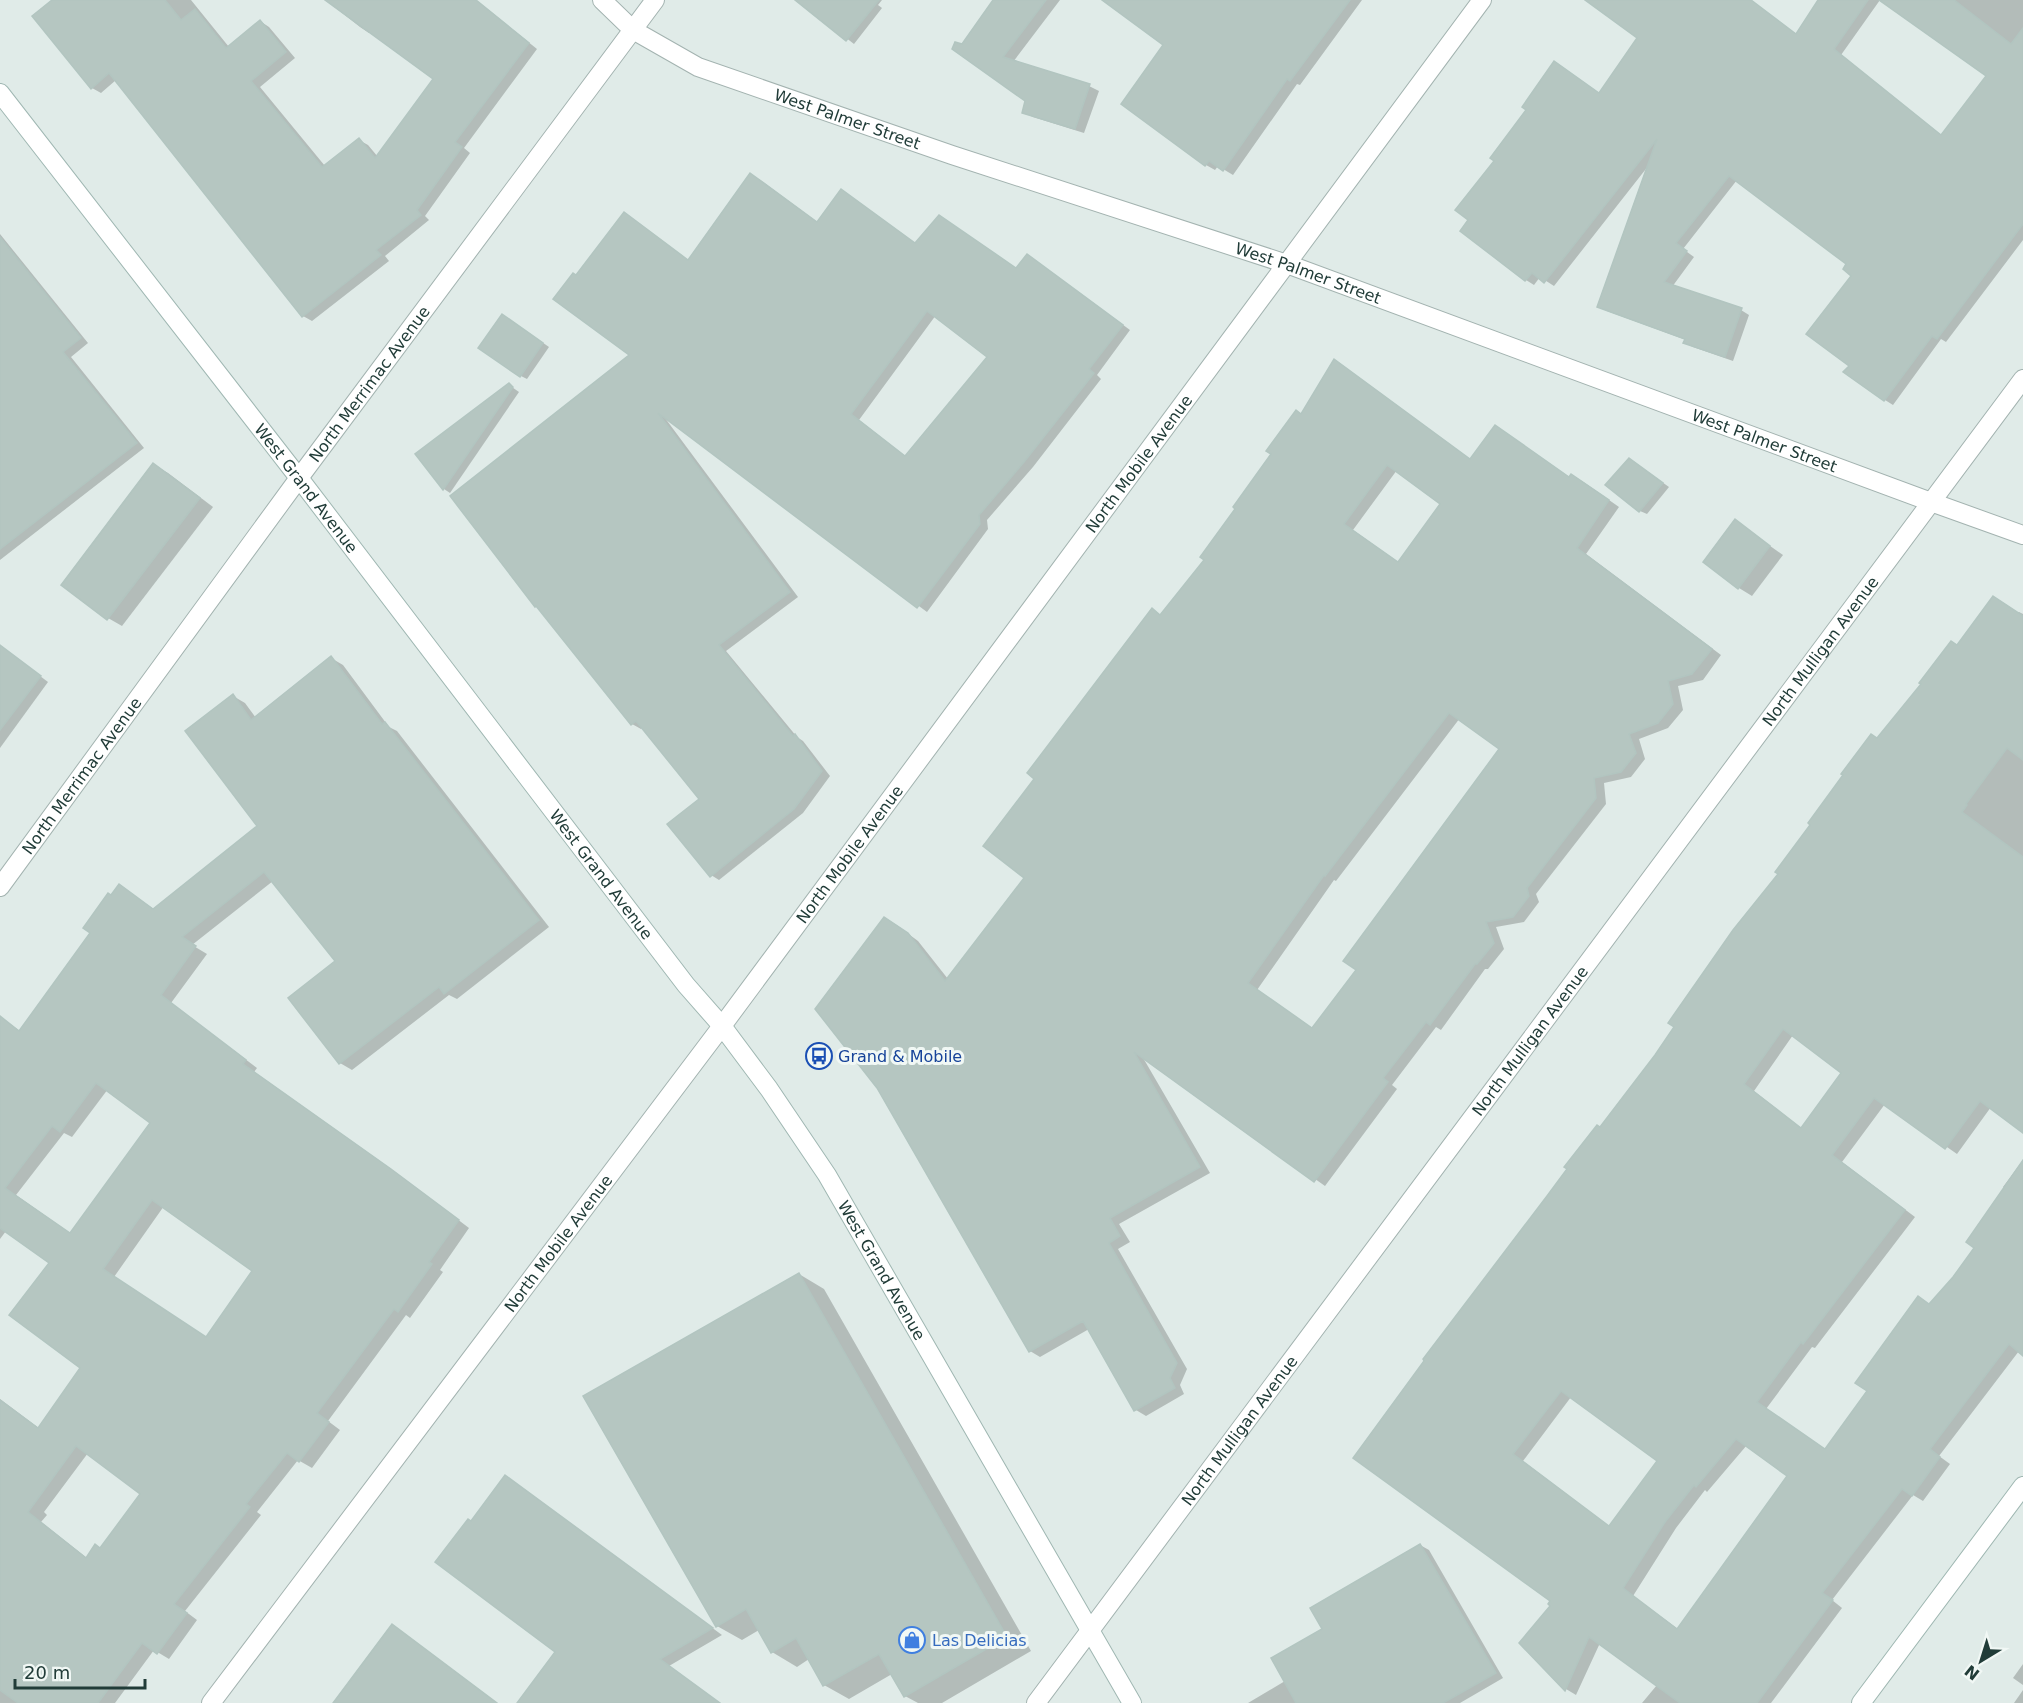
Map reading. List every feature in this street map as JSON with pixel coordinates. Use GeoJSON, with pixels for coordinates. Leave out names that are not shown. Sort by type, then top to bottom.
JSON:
{"type":"FeatureCollection","features":[{"type":"Feature","properties":{"kind":"street","name":"West Palmer Street"},"geometry":{"type":"LineString","coordinates":[[602,0],[633,30],[698,67],[963,159],[1287,264],[2023,535]]}},
{"type":"Feature","properties":{"kind":"street","name":"North Merrimac Avenue"},"geometry":{"type":"LineString","coordinates":[[0,887],[299,478],[655,0]]}},
{"type":"Feature","properties":{"kind":"street","name":"North Mobile Avenue"},"geometry":{"type":"LineString","coordinates":[[211,1703],[722,1026],[1482,0]]}},
{"type":"Feature","properties":{"kind":"street","name":"West Grand Avenue"},"geometry":{"type":"LineString","coordinates":[[0,93],[769,1089],[827,1175],[1132,1703]]}},
{"type":"Feature","properties":{"kind":"street","name":"North Mulligan Avenue"},"geometry":{"type":"LineString","coordinates":[[1036,1703],[2023,379]]}},
{"type":"Feature","properties":{"kind":"street"},"geometry":{"type":"LineString","coordinates":[[1862,1703],[2023,1486]]}},
{"type":"Feature","properties":{"kind":"building"},"geometry":{"type":"Polygon","coordinates":[[[52,0],[165,0],[181,20],[195,9],[226,48],[260,20],[286,52],[251,81],[322,167],[359,138],[375,158],[433,79],[325,0],[476,0],[529,43],[455,142],[462,147],[417,210],[421,215],[376,250],[381,255],[302,317],[109,73],[91,89],[32,16],[52,0]]]}},
{"type":"Feature","properties":{"kind":"building"},"geometry":{"type":"Polygon","coordinates":[[[795,0],[879,0],[846,41],[795,0]]]}},
{"type":"Feature","properties":{"kind":"building"},"geometry":{"type":"Polygon","coordinates":[[[993,0],[1046,0],[1003,57],[1090,84],[1075,129],[1022,113],[1025,101],[952,49],[955,42],[962,44],[993,0]]]}},
{"type":"Feature","properties":{"kind":"building"},"geometry":{"type":"Polygon","coordinates":[[[1102,0],[1350,0],[1290,81],[1287,79],[1223,171],[1209,161],[1205,166],[1121,104],[1163,45],[1102,0]]]}},
{"type":"Feature","properties":{"kind":"building"},"geometry":{"type":"Polygon","coordinates":[[[1585,0],[1751,0],[1796,34],[1818,0],[1868,0],[1834,49],[1941,135],[1986,76],[1879,0],[1954,0],[2011,44],[2023,28],[2023,224],[1937,339],[1932,336],[1884,401],[1843,372],[1849,366],[1806,334],[1851,276],[1843,269],[1846,264],[1729,176],[1676,243],[1687,251],[1664,282],[1742,308],[1725,357],[1683,343],[1685,339],[1597,307],[1657,139],[1544,283],[1532,273],[1525,281],[1460,231],[1468,220],[1455,210],[1494,161],[1490,158],[1526,110],[1522,107],[1554,61],[1599,93],[1637,38],[1585,0]]]}},
{"type":"Feature","properties":{"kind":"building"},"geometry":{"type":"Polygon","coordinates":[[[750,173],[817,222],[841,189],[915,243],[939,215],[1016,268],[1027,254],[1123,325],[1089,369],[1094,373],[979,515],[980,524],[917,608],[658,413],[790,592],[719,645],[793,736],[795,734],[822,771],[794,809],[710,877],[667,824],[699,799],[636,721],[631,725],[535,607],[450,496],[629,355],[553,299],[573,273],[576,275],[624,212],[688,260],[750,173]],[[927,311],[851,414],[905,456],[987,357],[927,311]]]}},
{"type":"Feature","properties":{"kind":"building"},"geometry":{"type":"Polygon","coordinates":[[[0,237],[81,338],[63,352],[137,443],[0,549],[0,237]]]}},
{"type":"Feature","properties":{"kind":"building"},"geometry":{"type":"Polygon","coordinates":[[[502,314],[543,343],[520,377],[478,348],[502,314]]]}},
{"type":"Feature","properties":{"kind":"building"},"geometry":{"type":"Polygon","coordinates":[[[1334,359],[1470,459],[1495,425],[1569,477],[1571,474],[1609,500],[1577,548],[1712,649],[1692,674],[1668,681],[1673,704],[1658,723],[1629,734],[1636,753],[1621,772],[1594,778],[1596,798],[1527,888],[1529,896],[1513,917],[1486,922],[1494,943],[1475,964],[1430,1025],[1426,1022],[1383,1078],[1388,1082],[1314,1182],[1134,1052],[1200,1167],[1110,1218],[1120,1236],[1109,1243],[1177,1363],[1170,1378],[1175,1388],[1134,1411],[1083,1321],[1029,1352],[877,1088],[815,1009],[884,917],[908,933],[945,981],[1024,878],[983,846],[1034,779],[1027,773],[1152,608],[1160,615],[1204,560],[1200,557],[1271,454],[1266,451],[1296,410],[1301,414],[1334,359]],[[1387,465],[1344,524],[1398,562],[1440,504],[1387,465]],[[1449,713],[1324,875],[1248,983],[1312,1028],[1356,970],[1343,961],[1499,749],[1449,713]]]}},
{"type":"Feature","properties":{"kind":"building"},"geometry":{"type":"Polygon","coordinates":[[[509,383],[513,387],[443,490],[415,454],[509,383]]]}},
{"type":"Feature","properties":{"kind":"building"},"geometry":{"type":"Polygon","coordinates":[[[1629,458],[1663,483],[1639,512],[1605,485],[1629,458]]]}},
{"type":"Feature","properties":{"kind":"building"},"geometry":{"type":"Polygon","coordinates":[[[153,463],[200,498],[107,620],[61,585],[153,463]]]}},
{"type":"Feature","properties":{"kind":"building"},"geometry":{"type":"Polygon","coordinates":[[[1735,519],[1770,546],[1738,589],[1703,562],[1735,519]]]}},
{"type":"Feature","properties":{"kind":"building"},"geometry":{"type":"Polygon","coordinates":[[[1993,596],[2023,616],[2023,760],[2007,748],[1962,812],[2023,857],[2023,1133],[1980,1101],[1945,1149],[1874,1098],[1832,1155],[1905,1210],[1757,1402],[1825,1449],[1867,1391],[1855,1383],[1918,1296],[1929,1304],[1953,1277],[1974,1248],[1966,1242],[2023,1160],[2023,1356],[2009,1344],[1930,1449],[1940,1457],[1912,1496],[1902,1489],[1822,1593],[1833,1600],[1757,1703],[1680,1703],[1589,1637],[1565,1691],[1519,1643],[1550,1606],[1548,1604],[1550,1601],[1353,1458],[1424,1361],[1423,1359],[1567,1169],[1564,1167],[1597,1125],[1600,1127],[1655,1055],[1674,1027],[1668,1023],[1733,930],[1778,874],[1775,872],[1810,825],[1808,823],[1843,775],[1841,774],[1871,734],[1877,738],[1921,684],[1919,683],[1951,641],[1957,645],[1993,596]],[[1783,1029],[1744,1084],[1801,1128],[1841,1073],[1783,1029]],[[1561,1391],[1513,1454],[1609,1526],[1657,1461],[1561,1391]],[[1736,1439],[1696,1487],[1694,1485],[1665,1522],[1623,1588],[1677,1629],[1787,1476],[1736,1439]]]}},
{"type":"Feature","properties":{"kind":"building"},"geometry":{"type":"Polygon","coordinates":[[[0,645],[41,676],[0,730],[0,645]]]}},
{"type":"Feature","properties":{"kind":"building"},"geometry":{"type":"Polygon","coordinates":[[[331,656],[382,724],[385,722],[539,920],[444,994],[439,987],[339,1064],[288,998],[335,961],[264,872],[182,937],[196,946],[161,995],[246,1060],[243,1064],[459,1220],[429,1262],[432,1264],[398,1312],[394,1309],[317,1413],[329,1422],[299,1462],[287,1453],[246,1504],[250,1507],[174,1604],[187,1613],[157,1654],[142,1643],[98,1703],[18,1703],[0,1690],[0,1400],[38,1428],[80,1368],[9,1315],[49,1263],[0,1228],[0,1016],[19,1031],[90,933],[83,928],[108,893],[111,895],[119,884],[153,909],[257,826],[185,731],[233,694],[251,720],[331,656]],[[96,1083],[60,1132],[52,1126],[5,1188],[70,1233],[150,1123],[96,1083]],[[152,1200],[103,1269],[206,1337],[252,1271],[152,1200]],[[76,1446],[28,1512],[86,1558],[95,1544],[100,1548],[140,1494],[76,1446]]]}},
{"type":"Feature","properties":{"kind":"building"},"geometry":{"type":"Polygon","coordinates":[[[799,1273],[1007,1637],[904,1697],[879,1654],[823,1686],[796,1638],[771,1653],[746,1609],[716,1627],[583,1396],[799,1273]]]}},
{"type":"Feature","properties":{"kind":"building"},"geometry":{"type":"Polygon","coordinates":[[[505,1475],[713,1628],[660,1659],[720,1703],[517,1703],[555,1652],[435,1562],[468,1519],[471,1521],[505,1475]]]}},
{"type":"Feature","properties":{"kind":"building"},"geometry":{"type":"Polygon","coordinates":[[[1420,1544],[1496,1673],[1443,1703],[1296,1703],[1271,1658],[1322,1629],[1310,1608],[1420,1544]]]}},
{"type":"Feature","properties":{"kind":"building"},"geometry":{"type":"Polygon","coordinates":[[[392,1624],[497,1703],[333,1703],[392,1624]]]}},
{"type":"Feature","properties":{"kind":"place","name":"Grand & Mobile"},"geometry":{"type":"Point","coordinates":[819,1056]}},
{"type":"Feature","properties":{"kind":"place","name":"Las Delicias"},"geometry":{"type":"Point","coordinates":[912,1640]}}]}
